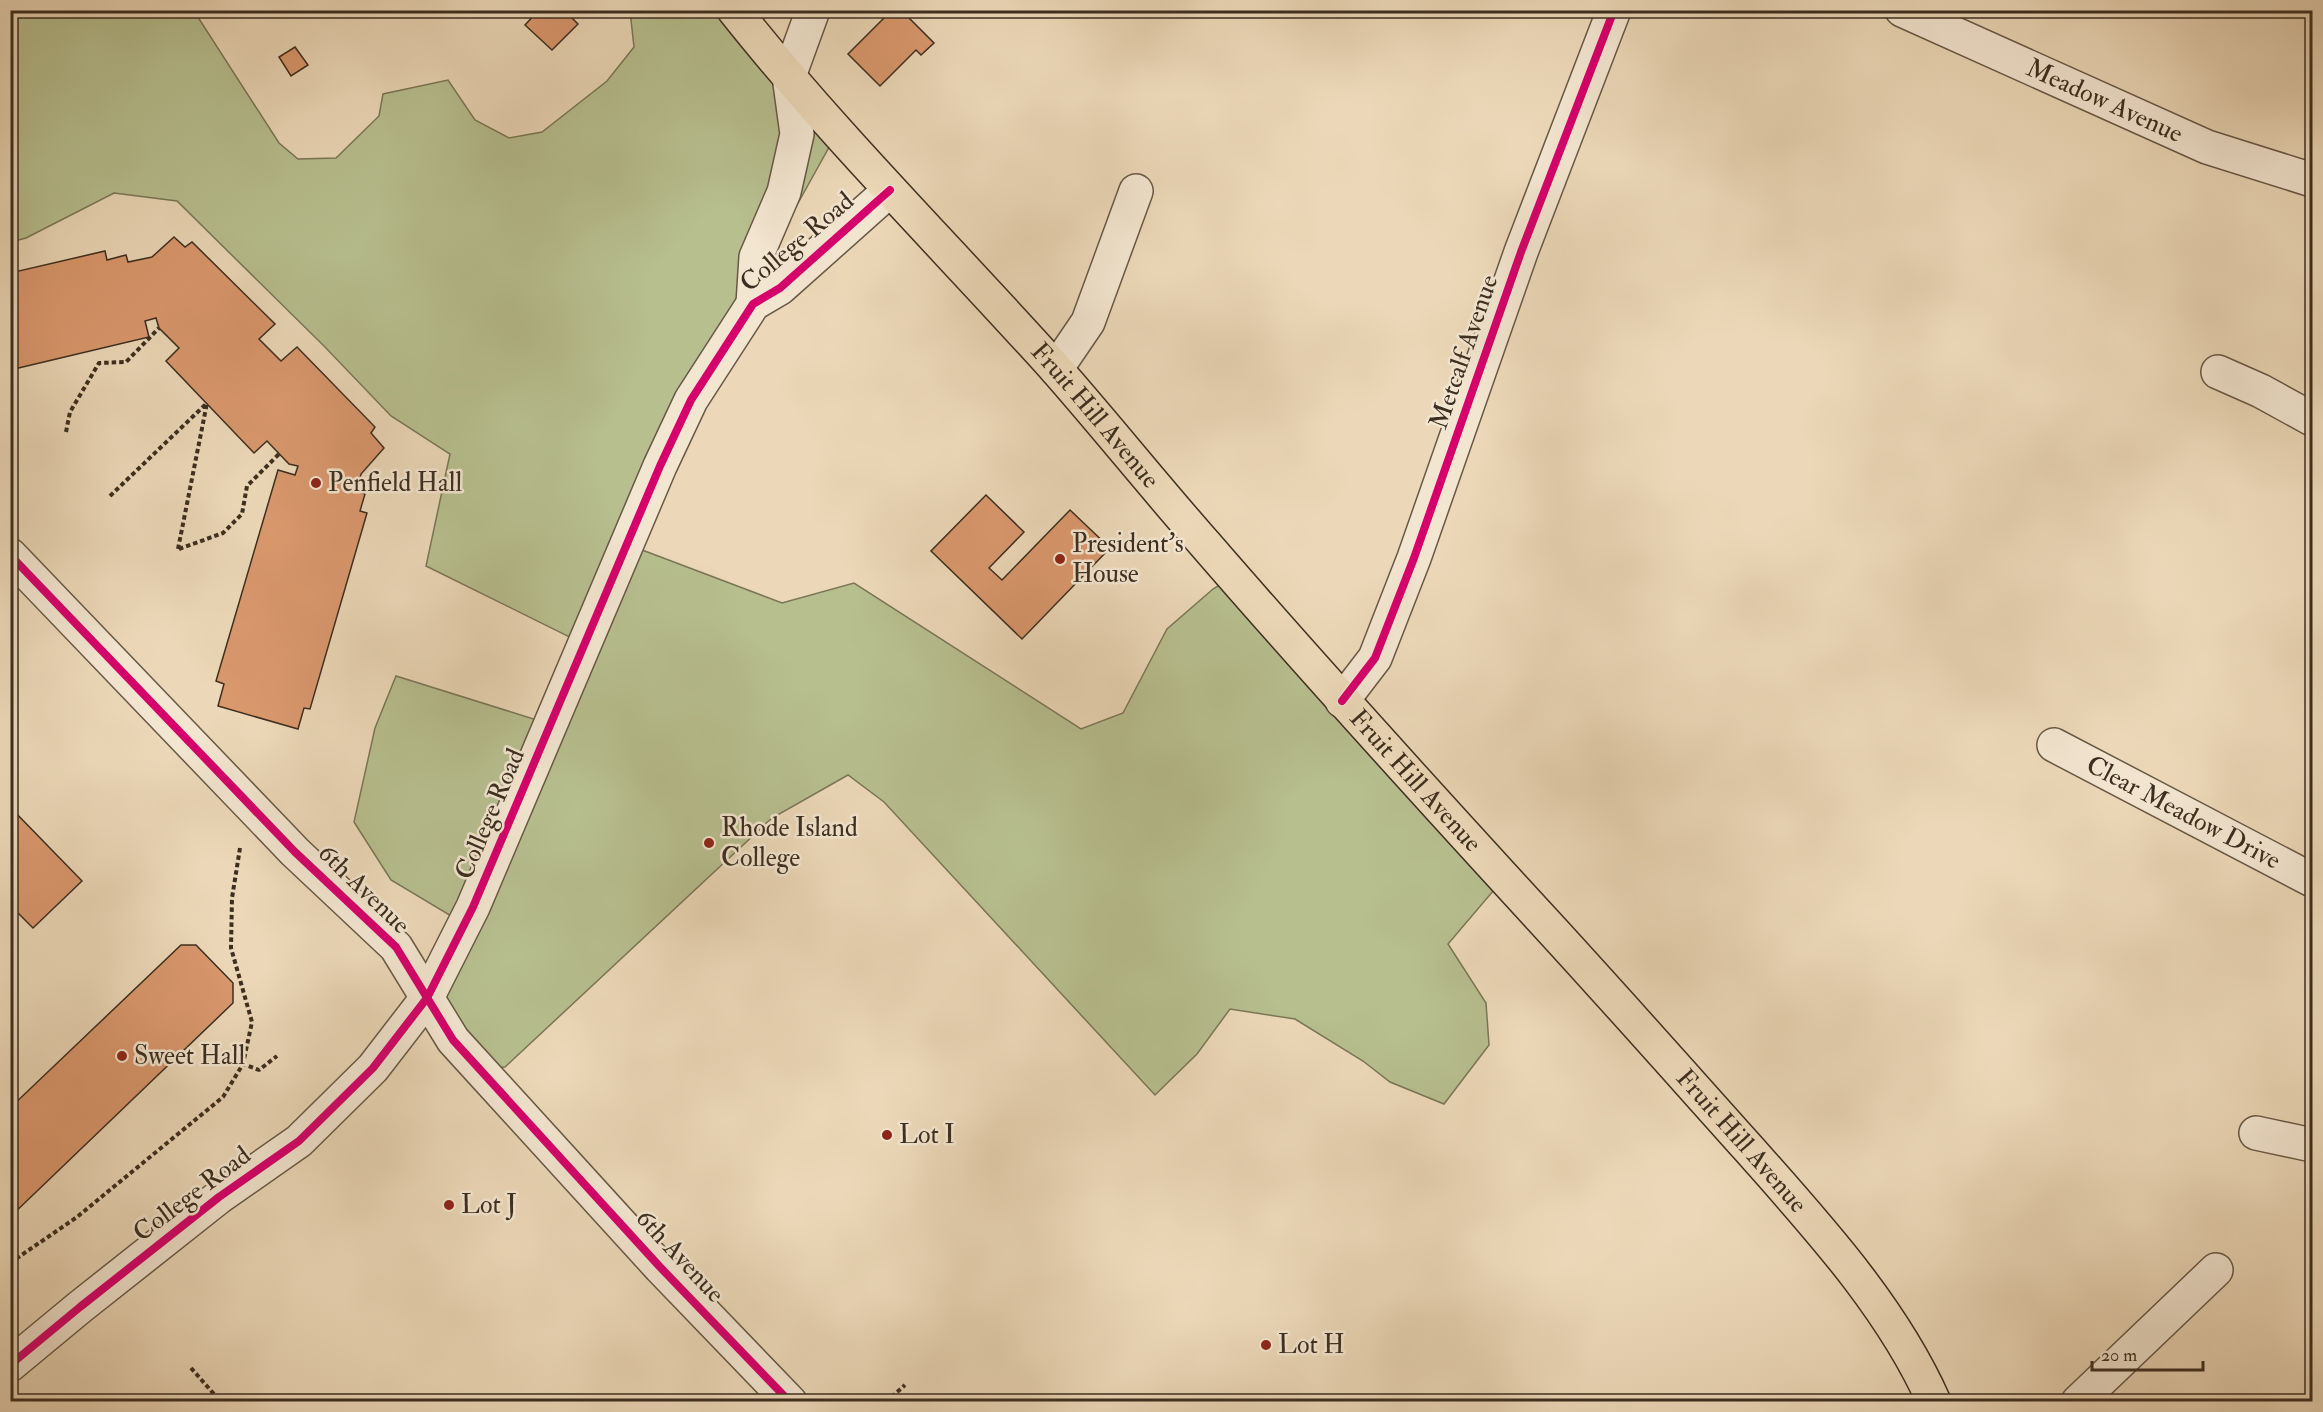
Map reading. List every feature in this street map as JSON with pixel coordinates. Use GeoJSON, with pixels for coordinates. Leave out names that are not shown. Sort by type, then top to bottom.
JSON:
{"type":"FeatureCollection","features":[{"type":"Feature","properties":{"kind":"main road","name":"Fruit Hill Avenue"},"geometry":{"type":"LineString","coordinates":[[734,10],[890,190],[1056,369],[1342,701],[1633,1018],[1805,1213],[1856,1276],[1893,1327],[1934,1401]]}},
{"type":"Feature","properties":{"kind":"street"},"geometry":{"type":"LineString","coordinates":[[789,76],[813,10]]}},
{"type":"Feature","properties":{"kind":"street","name":"Metcalf Avenue"},"geometry":{"type":"LineString","coordinates":[[1342,701],[1375,658],[1414,558],[1521,252],[1614,10]]}},
{"type":"Feature","properties":{"kind":"street","name":"Meadow Avenue"},"geometry":{"type":"LineString","coordinates":[[1902,10],[2207,147],[2313,180]]}},
{"type":"Feature","properties":{"kind":"street","name":"College Road"},"geometry":{"type":"LineString","coordinates":[[753,304],[756,257],[784,192],[797,134],[789,76]]}},
{"type":"Feature","properties":{"kind":"street","name":"College Road"},"geometry":{"type":"LineString","coordinates":[[10,1365],[210,1205],[299,1141],[373,1068],[427,998],[473,907],[660,466],[691,400],[753,304],[780,288],[890,190]]}},
{"type":"Feature","properties":{"kind":"street"},"geometry":{"type":"LineString","coordinates":[[1056,369],[1088,322],[1136,191]]}},
{"type":"Feature","properties":{"kind":"street"},"geometry":{"type":"LineString","coordinates":[[2218,372],[2261,391],[2313,419]]}},
{"type":"Feature","properties":{"kind":"street","name":"6th Avenue"},"geometry":{"type":"LineString","coordinates":[[10,555],[295,852],[396,947],[453,1040],[660,1267],[790,1401]]}},
{"type":"Feature","properties":{"kind":"street","name":"Clear Meadow Drive"},"geometry":{"type":"LineString","coordinates":[[2054,745],[2313,880]]}},
{"type":"Feature","properties":{"kind":"street"},"geometry":{"type":"LineString","coordinates":[[2256,1133],[2313,1145]]}},
{"type":"Feature","properties":{"kind":"street"},"geometry":{"type":"LineString","coordinates":[[2078,1401],[2216,1270]]}},
{"type":"Feature","properties":{"kind":"path"},"geometry":{"type":"LineString","coordinates":[[66,432],[70,412],[99,363],[126,362],[159,328]]}},
{"type":"Feature","properties":{"kind":"path"},"geometry":{"type":"LineString","coordinates":[[110,496],[207,404],[178,549],[223,533],[242,514],[247,486],[279,454]]}},
{"type":"Feature","properties":{"kind":"path"},"geometry":{"type":"LineString","coordinates":[[10,1263],[77,1217],[223,1097],[243,1064],[252,1022],[231,948],[232,898],[241,843]]}},
{"type":"Feature","properties":{"kind":"path"},"geometry":{"type":"LineString","coordinates":[[243,1064],[259,1070],[277,1056]]}},
{"type":"Feature","properties":{"kind":"path"},"geometry":{"type":"LineString","coordinates":[[191,1368],[221,1401]]}},
{"type":"Feature","properties":{"kind":"path"},"geometry":{"type":"LineString","coordinates":[[886,1401],[905,1385]]}},
{"type":"Feature","properties":{"kind":"green space"},"geometry":{"type":"Polygon","coordinates":[[[11,11],[194,11],[279,143],[298,159],[336,158],[379,116],[383,94],[448,80],[475,120],[509,138],[542,132],[607,81],[634,47],[630,11],[735,11],[838,131],[772,250],[629,545],[782,603],[854,583],[1081,729],[1123,713],[1167,629],[1213,589],[1232,577],[1499,884],[1448,944],[1486,1003],[1489,1045],[1444,1104],[1390,1082],[1363,1061],[1295,1019],[1230,1009],[1197,1054],[1155,1095],[884,802],[848,775],[772,818],[505,1067],[493,1068],[416,981],[453,917],[391,880],[354,822],[375,728],[396,676],[556,726],[590,647],[426,566],[450,454],[391,416],[324,346],[177,201],[114,193],[26,238],[11,242],[11,11]]]}},
{"type":"Feature","properties":{"kind":"building"},"geometry":{"type":"Polygon","coordinates":[[[539,10],[564,10],[578,24],[552,50],[525,25],[539,10]]]}},
{"type":"Feature","properties":{"kind":"building"},"geometry":{"type":"Polygon","coordinates":[[[892,10],[901,10],[934,43],[921,55],[916,50],[880,86],[848,54],[892,10]]]}},
{"type":"Feature","properties":{"kind":"building"},"geometry":{"type":"Polygon","coordinates":[[[295,47],[308,65],[291,76],[279,57],[295,47]]]}},
{"type":"Feature","properties":{"kind":"building","name":"Penfield Hall"},"geometry":{"type":"Polygon","coordinates":[[[174,237],[185,247],[192,242],[275,324],[259,339],[281,361],[297,347],[375,427],[371,433],[384,448],[361,474],[357,491],[365,494],[360,511],[367,513],[310,709],[304,708],[298,729],[218,706],[224,684],[216,681],[278,470],[295,475],[298,466],[289,464],[267,441],[254,453],[166,361],[179,348],[159,328],[156,318],[145,321],[149,337],[10,370],[10,273],[105,251],[107,260],[126,255],[128,262],[152,257],[174,237]]]}},
{"type":"Feature","properties":{"kind":"building","name":"President's House"},"geometry":{"type":"Polygon","coordinates":[[[986,495],[1024,532],[989,568],[1002,580],[1070,510],[1110,548],[1022,639],[931,551],[986,495]]]}},
{"type":"Feature","properties":{"kind":"building"},"geometry":{"type":"Polygon","coordinates":[[[10,807],[82,881],[33,928],[10,905],[10,807]]]}},
{"type":"Feature","properties":{"kind":"building","name":"Sweet Hall"},"geometry":{"type":"Polygon","coordinates":[[[181,945],[196,945],[233,983],[233,1003],[10,1217],[10,1108],[181,945]]]}},
{"type":"Feature","properties":{"kind":"cycle path"},"geometry":{"type":"LineString","coordinates":[[1342,701],[1375,658],[1414,558],[1521,252],[1614,10]]}},
{"type":"Feature","properties":{"kind":"cycle path"},"geometry":{"type":"LineString","coordinates":[[10,1365],[219,1197],[299,1141],[373,1068],[427,998],[473,907],[660,466],[691,400],[753,304],[780,288],[890,190]]}},
{"type":"Feature","properties":{"kind":"cycle path"},"geometry":{"type":"LineString","coordinates":[[10,555],[295,852],[396,947],[453,1040],[660,1267],[790,1402]]}},
{"type":"Feature","properties":{"kind":"place","name":"Penfield Hall"},"geometry":{"type":"Point","coordinates":[316,483]}},
{"type":"Feature","properties":{"kind":"place","name":"President's House"},"geometry":{"type":"Point","coordinates":[1060,559]}},
{"type":"Feature","properties":{"kind":"place","name":"Rhode Island College"},"geometry":{"type":"Point","coordinates":[709,843]}},
{"type":"Feature","properties":{"kind":"place","name":"Sweet Hall"},"geometry":{"type":"Point","coordinates":[122,1056]}},
{"type":"Feature","properties":{"kind":"place","name":"Lot I"},"geometry":{"type":"Point","coordinates":[887,1135]}},
{"type":"Feature","properties":{"kind":"place","name":"Lot J"},"geometry":{"type":"Point","coordinates":[449,1205]}},
{"type":"Feature","properties":{"kind":"place","name":"Lot H"},"geometry":{"type":"Point","coordinates":[1266,1345]}}]}
